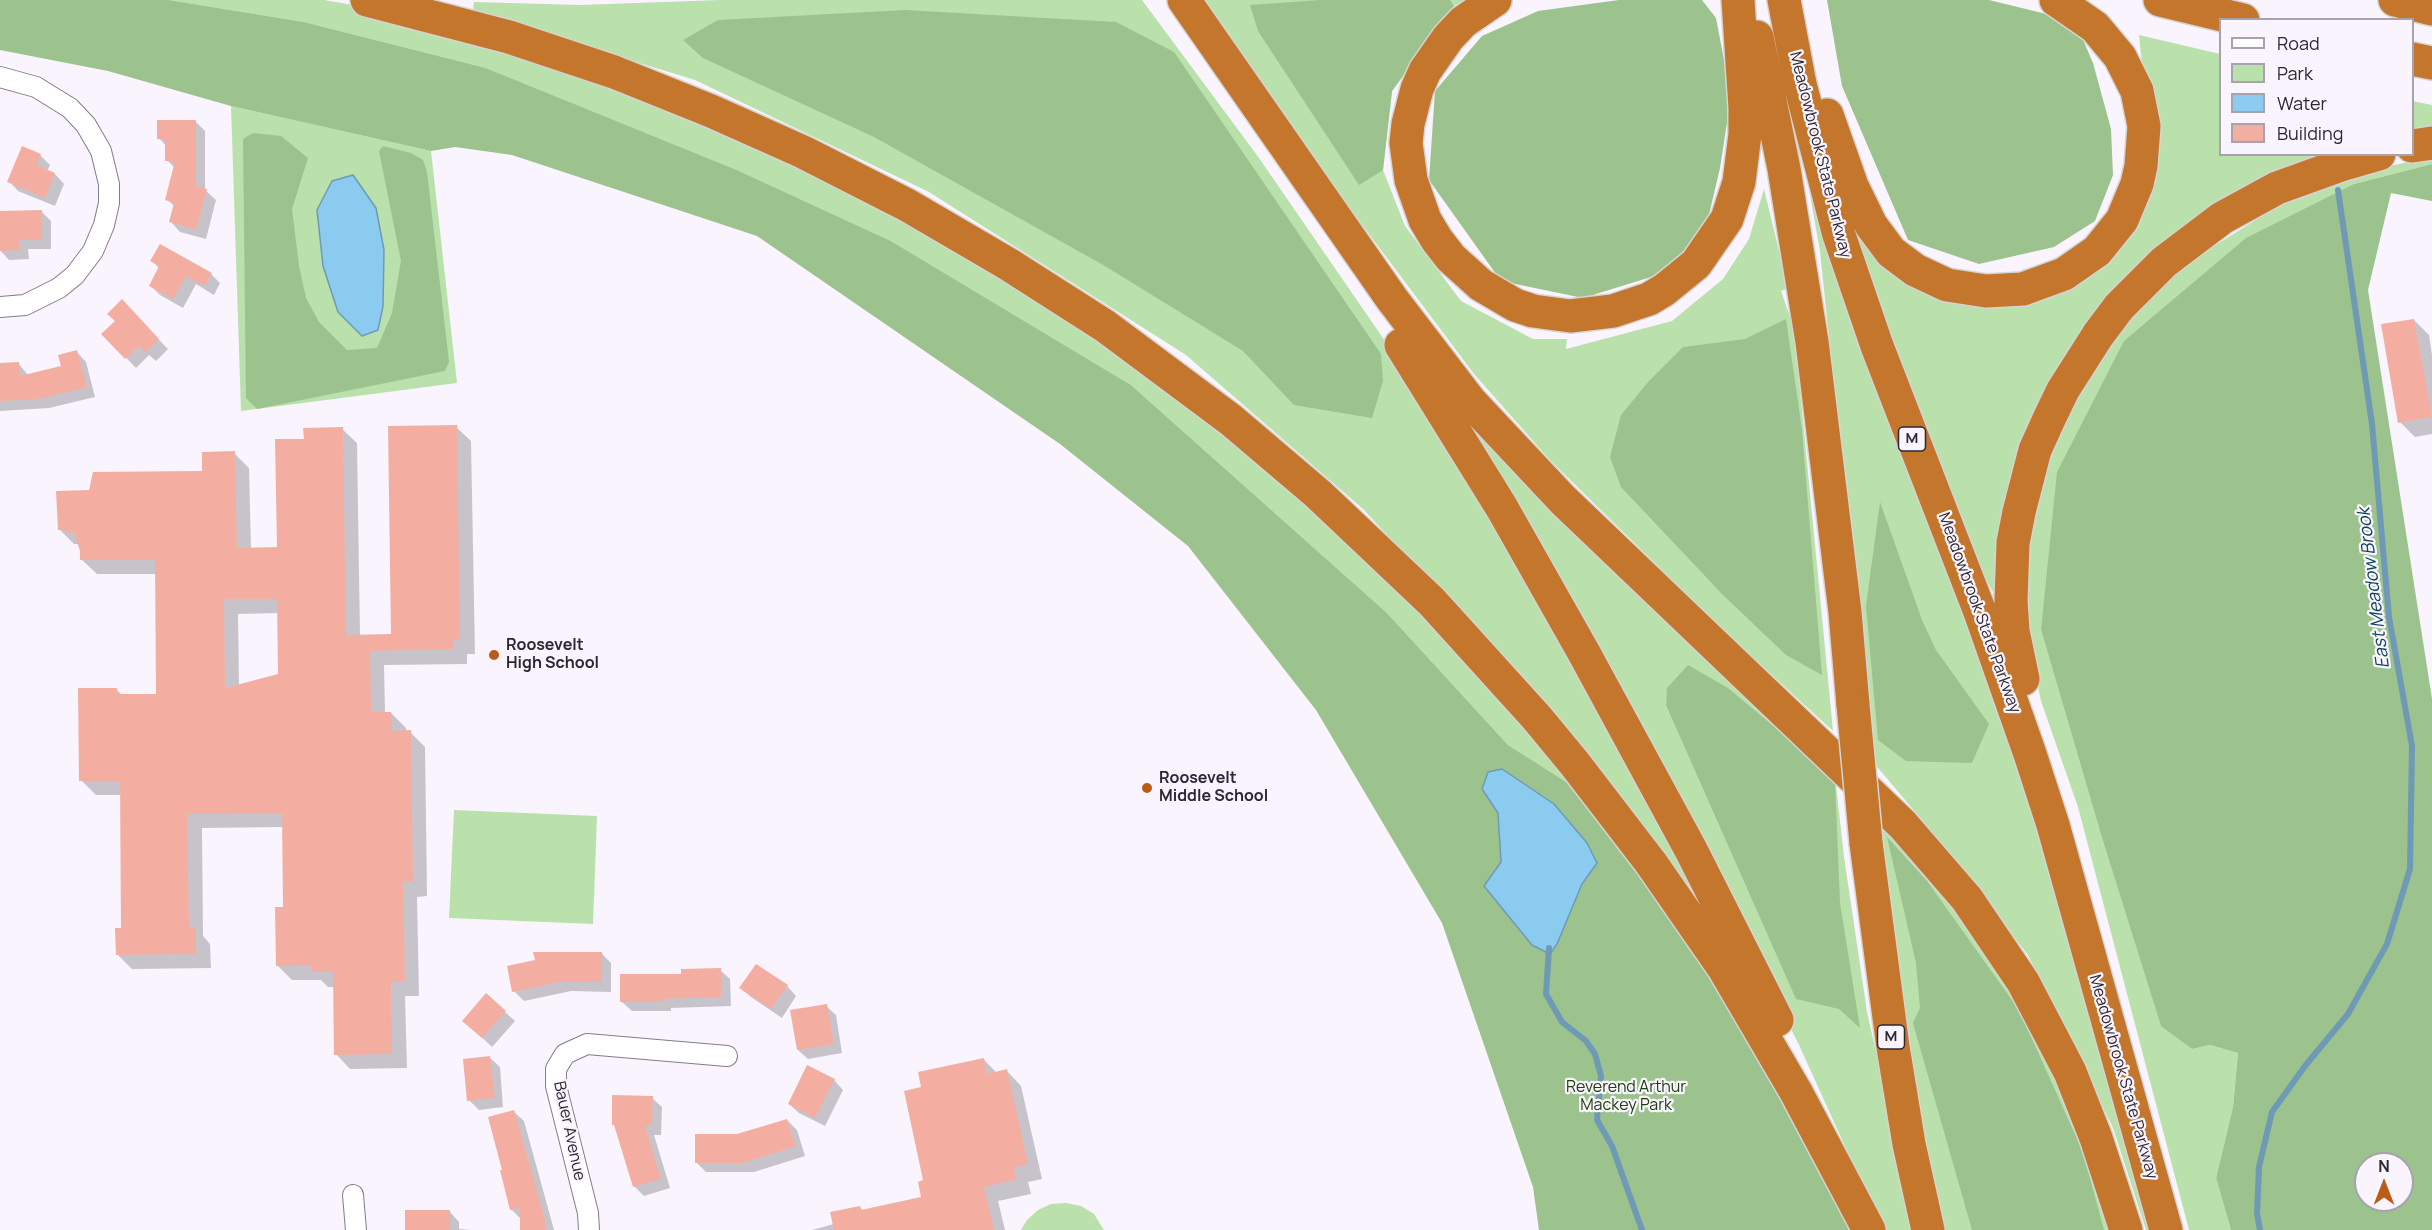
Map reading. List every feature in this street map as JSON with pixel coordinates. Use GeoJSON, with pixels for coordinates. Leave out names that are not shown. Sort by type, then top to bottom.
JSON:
{"type":"FeatureCollection","features":[{"type":"Feature","properties":{"kind":"highway"},"geometry":{"type":"LineString","coordinates":[[367,0],[509,36],[594,65],[711,111],[803,152],[907,205],[1008,264],[1105,326],[1231,420],[1318,494],[1432,602],[1537,718],[1597,792],[1651,863],[1723,967],[1796,1092],[1870,1230]]}},
{"type":"Feature","properties":{"kind":"highway"},"geometry":{"type":"LineString","coordinates":[[1163,0],[1205,44],[1392,299],[1470,401],[1563,500],[1904,825],[1967,899],[2024,982],[2070,1072],[2096,1138],[2126,1230]]}},
{"type":"Feature","properties":{"kind":"highway"},"geometry":{"type":"LineString","coordinates":[[1184,0],[1205,44],[1388,324],[1479,471],[1563,614],[1686,840],[1767,998],[1835,1143],[1870,1230]]}},
{"type":"Feature","properties":{"kind":"highway"},"geometry":{"type":"LineString","coordinates":[[1495,0],[1463,22],[1448,38],[1425,71],[1417,89],[1408,124],[1407,161],[1416,200],[1425,220],[1451,258],[1481,285],[1515,305],[1533,311],[1570,316],[1622,309],[1649,299],[1664,290],[1696,264],[1727,219],[1739,182],[1743,158],[1745,108],[1751,58],[1738,0]]}},
{"type":"Feature","properties":{"kind":"highway","name":"Meadowbrook State Parkway"},"geometry":{"type":"LineString","coordinates":[[1748,0],[1751,58],[1784,169],[1812,342],[1845,612],[1866,843],[1893,1047],[1909,1144],[1928,1230]]}},
{"type":"Feature","properties":{"kind":"highway","name":"Meadowbrook State Parkway"},"geometry":{"type":"LineString","coordinates":[[1784,0],[1800,84],[1830,203],[1863,310],[1980,612],[2053,825],[2166,1230]]}},
{"type":"Feature","properties":{"kind":"highway"},"geometry":{"type":"LineString","coordinates":[[1789,0],[1844,164],[1860,206],[1871,225],[1891,252],[1915,270],[1947,285],[1986,291],[2023,289],[2064,274],[2097,251],[2122,220],[2139,175],[2144,145],[2144,126],[2137,91],[2129,72],[2109,41],[2095,27],[2056,0]]}},
{"type":"Feature","properties":{"kind":"highway"},"geometry":{"type":"LineString","coordinates":[[2160,0],[2235,18]]}},
{"type":"Feature","properties":{"kind":"highway"},"geometry":{"type":"LineString","coordinates":[[2396,0],[2432,9]]}},
{"type":"Feature","properties":{"kind":"highway"},"geometry":{"type":"LineString","coordinates":[[2414,59],[2432,63]]}},
{"type":"Feature","properties":{"kind":"highway"},"geometry":{"type":"LineString","coordinates":[[2414,146],[2432,142]]}},
{"type":"Feature","properties":{"kind":"highway"},"geometry":{"type":"LineString","coordinates":[[2053,825],[2017,657],[2011,601],[2013,543],[2019,512],[2036,450],[2049,419],[2063,390],[2098,335],[2119,308],[2164,262],[2222,218],[2277,188],[2372,156]]}},
{"type":"Feature","properties":{"kind":"street"},"geometry":{"type":"LineString","coordinates":[[0,77],[36,87],[70,108],[86,125],[101,151],[109,184],[109,203],[104,225],[93,251],[75,274],[60,288],[25,305],[0,308]]}},
{"type":"Feature","properties":{"kind":"street","name":"Bauer Avenue"},"geometry":{"type":"LineString","coordinates":[[590,1230],[588,1213],[556,1086],[556,1069],[565,1054],[587,1044],[727,1056]]}},
{"type":"Feature","properties":{"kind":"street"},"geometry":{"type":"LineString","coordinates":[[353,1195],[356,1230]]}},
{"type":"Feature","properties":{"kind":"green space","name":"Reverend Arthur Mackey Park"},"geometry":{"type":"Polygon","coordinates":[[[0,0],[169,0],[304,22],[486,68],[737,170],[891,241],[1131,385],[1387,613],[1508,745],[1590,797],[1685,925],[1858,1230],[1539,1230],[1533,1187],[1442,923],[1316,710],[1188,546],[1060,444],[757,236],[512,155],[455,147],[431,151],[231,106],[108,71],[0,50],[0,0]],[[1482,789],[1498,813],[1501,862],[1484,886],[1557,944],[1582,884],[1597,863],[1482,789]]]}},
{"type":"Feature","properties":{"kind":"green space"},"geometry":{"type":"Polygon","coordinates":[[[169,0],[324,0],[370,8],[543,54],[773,145],[1125,349],[1286,475],[1464,647],[1590,797],[1508,745],[1387,613],[1131,385],[891,241],[737,170],[486,68],[304,22],[169,0]]]}},
{"type":"Feature","properties":{"kind":"green space"},"geometry":{"type":"Polygon","coordinates":[[[721,0],[1142,0],[1259,158],[1405,370],[1551,615],[1698,891],[1688,897],[1538,697],[1363,509],[1186,355],[929,192],[695,80],[473,12],[474,2],[580,5],[721,0]]]}},
{"type":"Feature","properties":{"kind":"green space"},"geometry":{"type":"Polygon","coordinates":[[[1205,0],[1464,0],[1454,6],[1392,91],[1383,170],[1405,226],[1461,301],[1533,339],[1567,339],[1566,349],[1672,321],[1723,279],[1749,239],[1764,189],[1788,288],[1781,291],[1794,328],[1833,731],[1724,631],[1550,460],[1474,374],[1351,210],[1205,0]]]}},
{"type":"Feature","properties":{"kind":"green space"},"geometry":{"type":"Polygon","coordinates":[[[1320,0],[1450,0],[1454,6],[1392,91],[1383,170],[1359,185],[1258,31],[1250,5],[1320,0]]]}},
{"type":"Feature","properties":{"kind":"green space"},"geometry":{"type":"Polygon","coordinates":[[[1619,0],[1702,0],[1716,18],[1731,97],[1720,168],[1704,236],[1664,273],[1583,298],[1501,281],[1429,180],[1435,91],[1482,36],[1538,11],[1619,0]]]}},
{"type":"Feature","properties":{"kind":"green space"},"geometry":{"type":"Polygon","coordinates":[[[1827,0],[1989,0],[2075,21],[2093,63],[2111,129],[2113,175],[2095,221],[2054,247],[1979,264],[1908,240],[1842,86],[1827,0]]]}},
{"type":"Feature","properties":{"kind":"green space"},"geometry":{"type":"Polygon","coordinates":[[[905,10],[1116,22],[1174,52],[1381,354],[1383,381],[1372,418],[1294,405],[1243,351],[1105,266],[874,137],[703,58],[683,40],[718,20],[905,10]]]}},
{"type":"Feature","properties":{"kind":"green space"},"geometry":{"type":"Polygon","coordinates":[[[2139,35],[2219,54],[2219,156],[2345,156],[2261,184],[2048,397],[2000,604],[1974,559],[1873,299],[1848,215],[1956,299],[2133,231],[2142,65],[2139,35]]]}},
{"type":"Feature","properties":{"kind":"green space"},"geometry":{"type":"Polygon","coordinates":[[[2414,101],[2432,105],[2432,136],[2414,139],[2414,101]]]}},
{"type":"Feature","properties":{"kind":"green space"},"geometry":{"type":"Polygon","coordinates":[[[231,106],[431,151],[457,383],[241,411],[231,106]]]}},
{"type":"Feature","properties":{"kind":"green space"},"geometry":{"type":"Polygon","coordinates":[[[253,133],[281,136],[308,158],[292,209],[299,266],[306,298],[319,322],[347,350],[377,348],[392,313],[401,261],[379,151],[383,146],[411,153],[423,160],[427,172],[449,362],[445,371],[257,409],[246,398],[243,139],[253,133]]]}},
{"type":"Feature","properties":{"kind":"green space"},"geometry":{"type":"Polygon","coordinates":[[[1801,144],[2046,839],[2154,1230],[2146,1230],[2113,1128],[2028,955],[1922,820],[1873,762],[1820,251],[1801,144]]]}},
{"type":"Feature","properties":{"kind":"green space"},"geometry":{"type":"Polygon","coordinates":[[[2432,157],[2432,164],[2354,184],[2041,630],[2102,838],[2161,1025],[2192,1049],[2210,1045],[2238,1053],[2233,1107],[2216,1178],[2231,1230],[2189,1230],[2078,807],[2041,701],[2023,615],[2035,501],[2068,413],[2126,320],[2187,263],[2283,203],[2376,169],[2432,157]]]}},
{"type":"Feature","properties":{"kind":"green space"},"geometry":{"type":"Polygon","coordinates":[[[2432,164],[2432,201],[2391,193],[2368,290],[2432,699],[2432,1230],[2231,1230],[2216,1178],[2233,1107],[2238,1053],[2210,1045],[2192,1049],[2161,1026],[2102,838],[2041,630],[2057,472],[2124,341],[2246,238],[2354,184],[2432,164]]]}},
{"type":"Feature","properties":{"kind":"green space"},"geometry":{"type":"Polygon","coordinates":[[[1786,319],[1802,430],[1822,675],[1786,655],[1723,595],[1621,487],[1610,457],[1621,415],[1649,381],[1683,347],[1745,339],[1786,319]]]}},
{"type":"Feature","properties":{"kind":"green space"},"geometry":{"type":"Polygon","coordinates":[[[1445,392],[1834,767],[1844,857],[1867,1012],[1916,1230],[1883,1230],[1799,1045],[1700,848],[1445,392]]]}},
{"type":"Feature","properties":{"kind":"green space"},"geometry":{"type":"Polygon","coordinates":[[[1880,502],[1922,620],[1936,650],[1989,724],[1972,763],[1906,761],[1878,740],[1866,606],[1880,502]]]}},
{"type":"Feature","properties":{"kind":"green space"},"geometry":{"type":"Polygon","coordinates":[[[1688,665],[1728,688],[1814,760],[1835,782],[1840,903],[1860,1028],[1839,1009],[1796,999],[1666,705],[1667,688],[1688,665]]]}},
{"type":"Feature","properties":{"kind":"green space"},"geometry":{"type":"Polygon","coordinates":[[[454,810],[597,816],[593,924],[449,918],[454,810]]]}},
{"type":"Feature","properties":{"kind":"green space"},"geometry":{"type":"Polygon","coordinates":[[[1877,814],[2010,976],[2079,1109],[2116,1230],[1944,1230],[1931,1184],[1887,918],[1877,814]]]}},
{"type":"Feature","properties":{"kind":"green space"},"geometry":{"type":"Polygon","coordinates":[[[1887,837],[1927,881],[2019,1010],[2083,1152],[2104,1230],[1972,1230],[1913,1023],[1920,1008],[1916,963],[1887,837]]]}},
{"type":"Feature","properties":{"kind":"green space"},"geometry":{"type":"Polygon","coordinates":[[[1066,1203],[1081,1206],[1094,1214],[1104,1230],[1021,1230],[1027,1220],[1038,1210],[1051,1204],[1066,1203]]]}},
{"type":"Feature","properties":{"kind":"water"},"geometry":{"type":"Polygon","coordinates":[[[353,175],[376,208],[384,250],[383,306],[378,330],[362,336],[338,312],[323,266],[317,210],[332,181],[353,175]]]}},
{"type":"Feature","properties":{"kind":"water"},"geometry":{"type":"Polygon","coordinates":[[[1502,769],[1554,804],[1587,843],[1597,863],[1582,884],[1557,944],[1550,954],[1532,945],[1484,886],[1501,862],[1498,813],[1482,789],[1488,772],[1502,769]]]}},
{"type":"Feature","properties":{"kind":"building"},"geometry":{"type":"Polygon","coordinates":[[[157,120],[196,120],[196,186],[207,189],[196,230],[169,222],[174,203],[165,200],[175,161],[165,161],[165,139],[157,139],[157,120]]]}},
{"type":"Feature","properties":{"kind":"building"},"geometry":{"type":"Polygon","coordinates":[[[22,146],[41,154],[36,165],[55,173],[45,198],[7,182],[22,146]]]}},
{"type":"Feature","properties":{"kind":"building"},"geometry":{"type":"Polygon","coordinates":[[[42,210],[42,240],[19,240],[20,250],[0,251],[0,211],[42,210]]]}},
{"type":"Feature","properties":{"kind":"building"},"geometry":{"type":"Polygon","coordinates":[[[160,244],[212,273],[204,286],[186,276],[173,299],[149,286],[159,266],[150,261],[160,244]]]}},
{"type":"Feature","properties":{"kind":"building"},"geometry":{"type":"Polygon","coordinates":[[[122,299],[159,339],[145,353],[139,346],[125,359],[101,334],[115,321],[107,314],[122,299]]]}},
{"type":"Feature","properties":{"kind":"building"},"geometry":{"type":"Polygon","coordinates":[[[2414,319],[2432,417],[2398,423],[2381,324],[2414,319]]]}},
{"type":"Feature","properties":{"kind":"building"},"geometry":{"type":"Polygon","coordinates":[[[77,350],[87,387],[39,399],[0,401],[0,363],[19,362],[20,376],[61,366],[58,355],[77,350]]]}},
{"type":"Feature","properties":{"kind":"building"},"geometry":{"type":"Polygon","coordinates":[[[457,425],[460,640],[453,640],[453,649],[370,651],[371,712],[391,712],[392,731],[411,730],[413,882],[403,882],[405,981],[391,982],[392,1054],[334,1055],[333,972],[312,972],[312,965],[276,966],[275,907],[283,907],[282,813],[187,814],[189,927],[196,927],[196,954],[116,955],[115,928],[121,928],[120,781],[79,781],[78,688],[117,688],[117,694],[156,694],[155,560],[80,560],[80,551],[74,532],[65,533],[65,530],[58,530],[56,491],[89,490],[93,472],[202,471],[202,452],[235,451],[237,548],[277,547],[275,439],[304,439],[303,428],[343,427],[346,635],[391,634],[388,426],[457,425]],[[224,599],[225,688],[278,674],[277,599],[224,599]]]}},
{"type":"Feature","properties":{"kind":"building"},"geometry":{"type":"Polygon","coordinates":[[[533,952],[602,952],[602,982],[560,982],[512,992],[507,966],[535,960],[533,952]]]}},
{"type":"Feature","properties":{"kind":"building"},"geometry":{"type":"Polygon","coordinates":[[[756,964],[788,985],[771,1009],[739,988],[756,964]]]}},
{"type":"Feature","properties":{"kind":"building"},"geometry":{"type":"Polygon","coordinates":[[[721,968],[721,997],[662,999],[662,1002],[620,1002],[620,974],[681,974],[681,969],[721,968]]]}},
{"type":"Feature","properties":{"kind":"building"},"geometry":{"type":"Polygon","coordinates":[[[486,993],[506,1011],[482,1038],[462,1021],[486,993]]]}},
{"type":"Feature","properties":{"kind":"building"},"geometry":{"type":"Polygon","coordinates":[[[827,1004],[834,1044],[797,1050],[790,1010],[827,1004]]]}},
{"type":"Feature","properties":{"kind":"building"},"geometry":{"type":"Polygon","coordinates":[[[490,1056],[495,1098],[467,1101],[463,1059],[490,1056]]]}},
{"type":"Feature","properties":{"kind":"building"},"geometry":{"type":"Polygon","coordinates":[[[984,1058],[987,1074],[1007,1069],[1028,1164],[1014,1167],[1017,1179],[984,1187],[994,1230],[834,1230],[830,1212],[860,1206],[861,1210],[921,1197],[918,1182],[923,1180],[904,1091],[921,1087],[918,1072],[984,1058]]]}},
{"type":"Feature","properties":{"kind":"building"},"geometry":{"type":"Polygon","coordinates":[[[807,1065],[835,1079],[815,1118],[788,1104],[807,1065]]]}},
{"type":"Feature","properties":{"kind":"building"},"geometry":{"type":"Polygon","coordinates":[[[612,1095],[653,1096],[652,1126],[645,1126],[661,1179],[633,1187],[614,1125],[612,1125],[612,1095]]]}},
{"type":"Feature","properties":{"kind":"building"},"geometry":{"type":"Polygon","coordinates":[[[514,1110],[545,1220],[545,1230],[520,1230],[520,1207],[510,1210],[488,1117],[514,1110]]]}},
{"type":"Feature","properties":{"kind":"building"},"geometry":{"type":"Polygon","coordinates":[[[787,1119],[796,1146],[743,1163],[695,1163],[695,1134],[737,1134],[787,1119]]]}},
{"type":"Feature","properties":{"kind":"building"},"geometry":{"type":"Polygon","coordinates":[[[405,1210],[450,1210],[450,1230],[405,1230],[405,1210]]]}},
{"type":"Feature","properties":{"kind":"waterway","name":"East Meadow Brook"},"geometry":{"type":"LineString","coordinates":[[2260,1230],[2257,1213],[2259,1167],[2272,1112],[2305,1066],[2348,1014],[2387,944],[2410,869],[2412,746],[2389,617],[2372,424],[2338,190]]}},
{"type":"Feature","properties":{"kind":"waterway"},"geometry":{"type":"LineString","coordinates":[[1549,948],[1546,994],[1562,1022],[1586,1041],[1595,1054],[1601,1076],[1597,1120],[1612,1146],[1642,1230]]}},
{"type":"Feature","properties":{"kind":"place","name":"Roosevelt High School"},"geometry":{"type":"Point","coordinates":[494,655]}},
{"type":"Feature","properties":{"kind":"place","name":"Roosevelt Middle School"},"geometry":{"type":"Point","coordinates":[1147,788]}}]}
